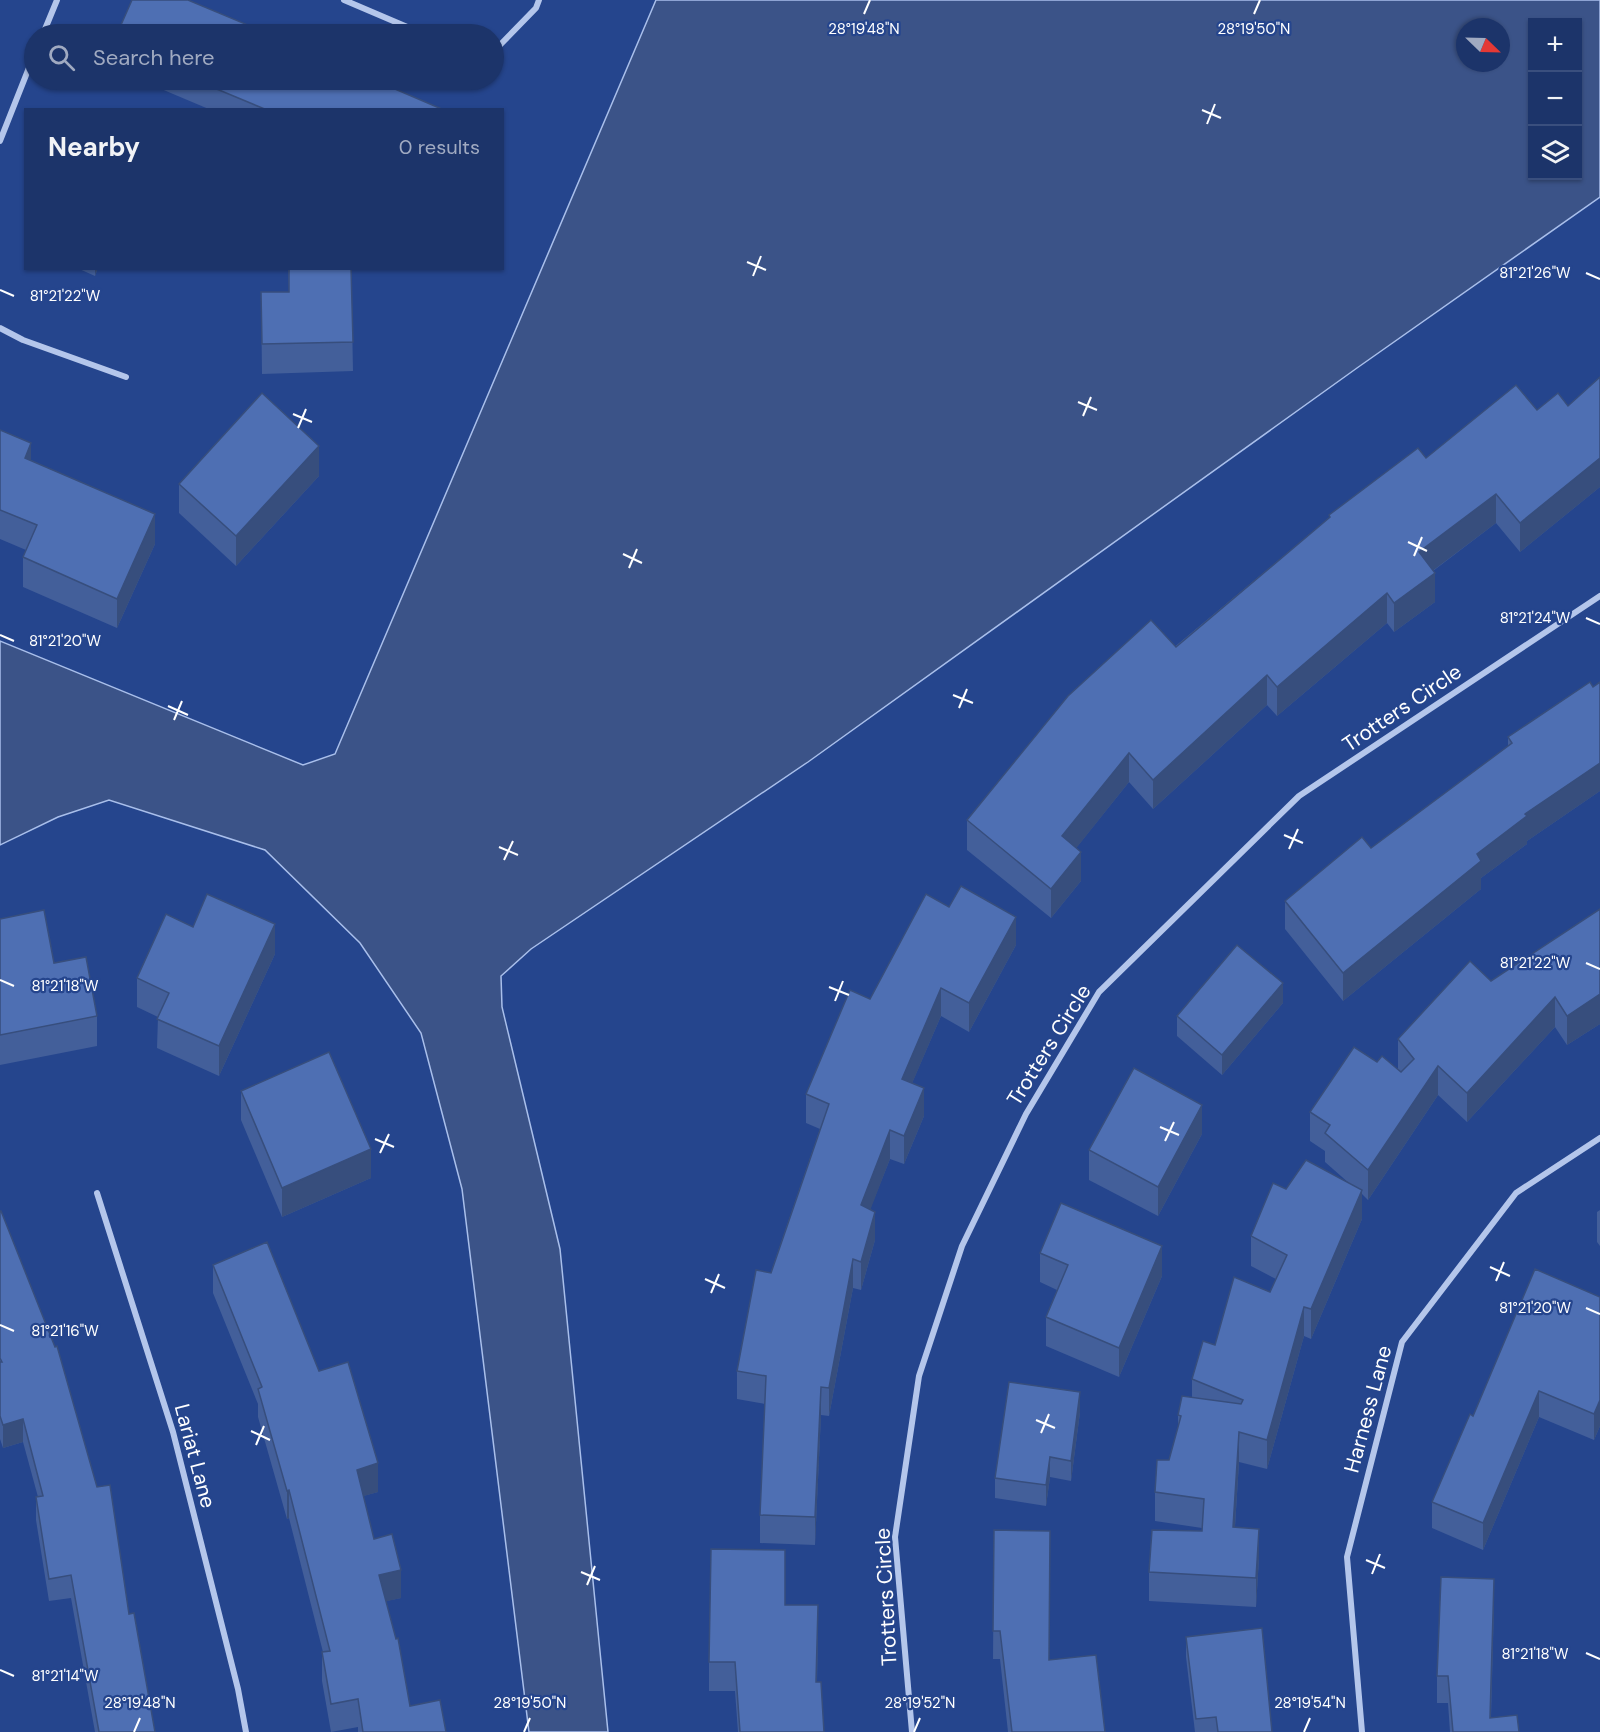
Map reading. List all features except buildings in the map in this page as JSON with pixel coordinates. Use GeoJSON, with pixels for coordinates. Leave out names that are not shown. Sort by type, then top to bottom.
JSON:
{"type":"FeatureCollection","features":[{"type":"Feature","properties":{"kind":"street"},"geometry":{"type":"LineString","coordinates":[[47,24],[57,0]]}},
{"type":"Feature","properties":{"kind":"street"},"geometry":{"type":"LineString","coordinates":[[344,0],[400,24]]}},
{"type":"Feature","properties":{"kind":"street"},"geometry":{"type":"LineString","coordinates":[[504,41],[536,8],[539,0]]}},
{"type":"Feature","properties":{"kind":"street"},"geometry":{"type":"LineString","coordinates":[[0,141],[24,80]]}},
{"type":"Feature","properties":{"kind":"street"},"geometry":{"type":"LineString","coordinates":[[0,328],[23,340],[126,377]]}},
{"type":"Feature","properties":{"kind":"street","name":"Trotters Circle"},"geometry":{"type":"LineString","coordinates":[[912,1732],[895,1537],[919,1376],[962,1246],[1026,1114],[1099,992],[1299,796],[1600,596]]}},
{"type":"Feature","properties":{"kind":"street","name":"Harness Lane"},"geometry":{"type":"LineString","coordinates":[[1362,1732],[1347,1557],[1402,1342],[1516,1193],[1600,1138]]}},
{"type":"Feature","properties":{"kind":"street","name":"Lariat Lane"},"geometry":{"type":"LineString","coordinates":[[97,1192],[173,1432],[238,1689],[246,1732]]}},
{"type":"Feature","properties":{"kind":"water"},"geometry":{"type":"Polygon","coordinates":[[[656,0],[1600,0],[1600,197],[1357,368],[808,762],[531,949],[501,976],[502,1007],[560,1249],[608,1732],[529,1732],[462,1189],[421,1033],[360,943],[265,850],[109,800],[58,817],[0,845],[0,641],[303,765],[335,754],[656,0]]]}}]}
